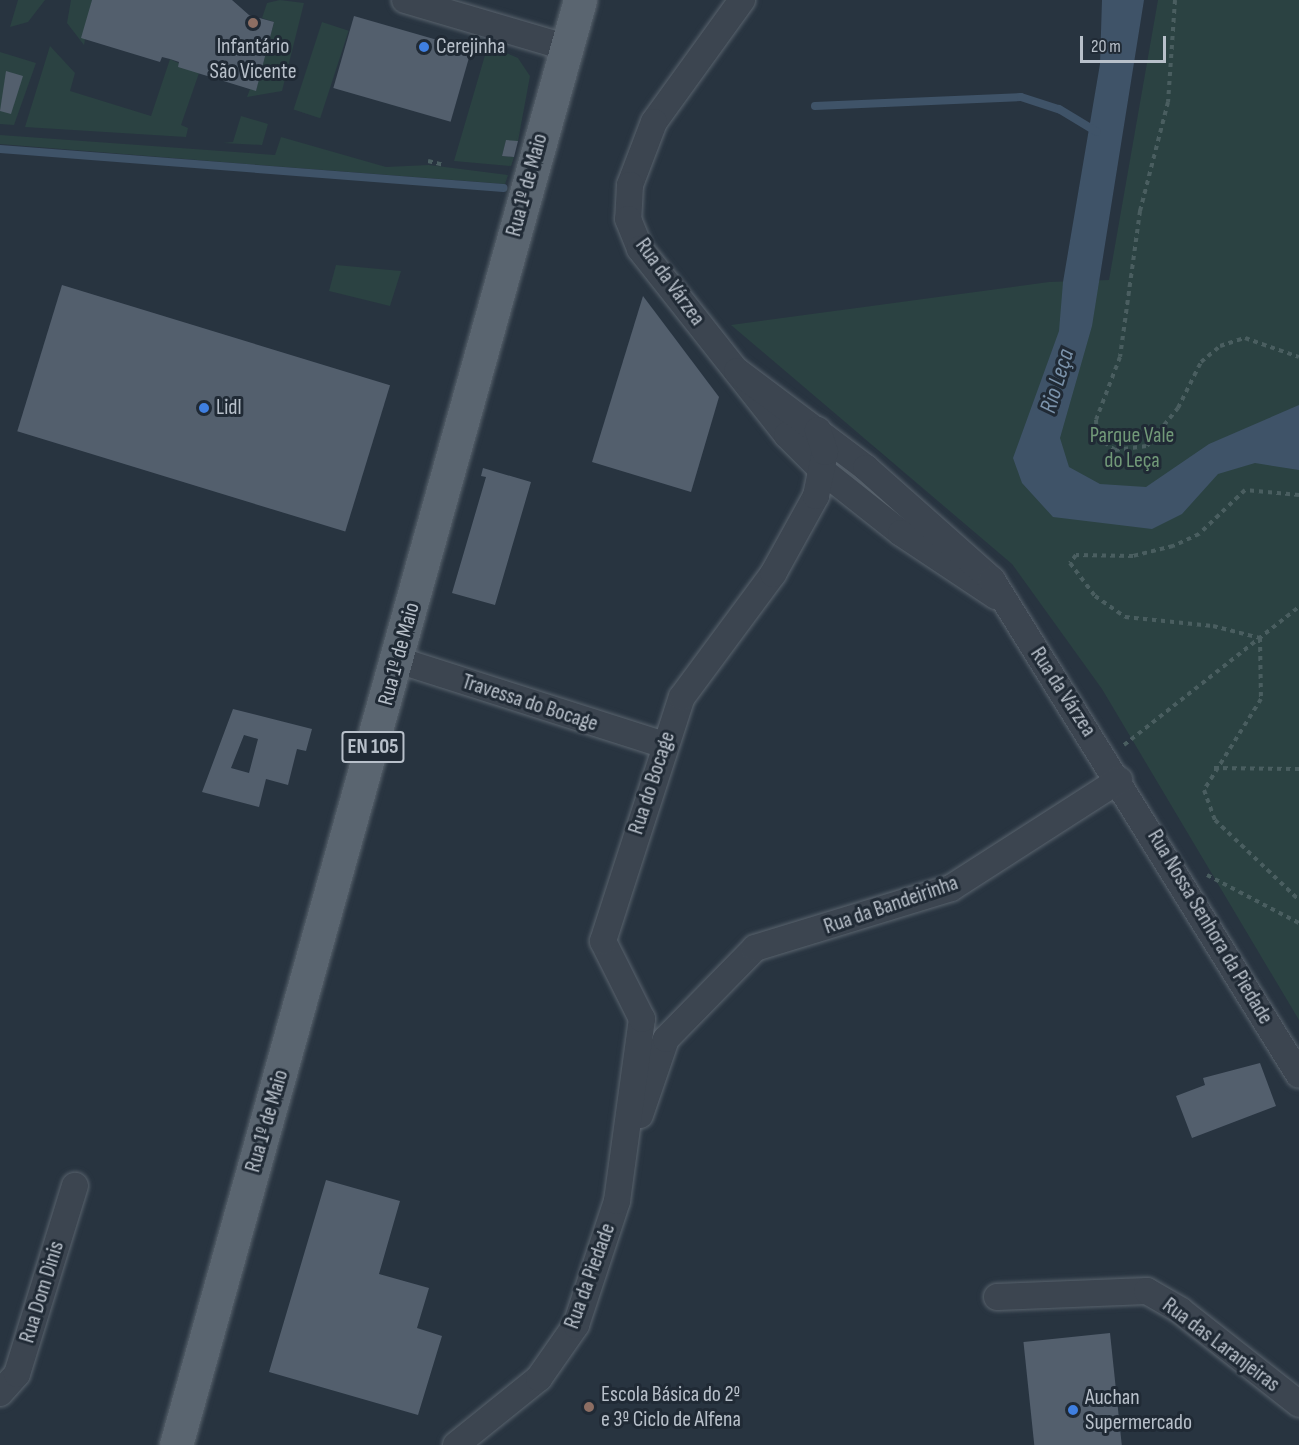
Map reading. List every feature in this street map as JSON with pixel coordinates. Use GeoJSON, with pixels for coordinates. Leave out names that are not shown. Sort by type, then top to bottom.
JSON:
{"type":"FeatureCollection","features":[{"type":"Feature","properties":{"kind":"main road","name":"Rua 1º de Maio"},"geometry":{"type":"LineString","coordinates":[[176,1445],[398,660],[565,47],[580,0]]}},
{"type":"Feature","properties":{"kind":"street"},"geometry":{"type":"LineString","coordinates":[[405,0],[565,47]]}},
{"type":"Feature","properties":{"kind":"street","name":"Rua da Várzea"},"geometry":{"type":"LineString","coordinates":[[742,0],[654,122],[630,185],[628,219],[640,249],[737,371],[824,472],[901,533],[1007,604]]}},
{"type":"Feature","properties":{"kind":"street","name":"Rua da Várzea"},"geometry":{"type":"LineString","coordinates":[[737,371],[818,429],[975,560],[1007,604],[1113,769]]}},
{"type":"Feature","properties":{"kind":"street"},"geometry":{"type":"LineString","coordinates":[[818,429],[824,472]]}},
{"type":"Feature","properties":{"kind":"street","name":"Rua do Bocage"},"geometry":{"type":"LineString","coordinates":[[642,1019],[603,941],[662,744],[682,697],[773,574],[824,472]]}},
{"type":"Feature","properties":{"kind":"street","name":"Travessa do Bocage"},"geometry":{"type":"LineString","coordinates":[[398,660],[662,744]]}},
{"type":"Feature","properties":{"kind":"street","name":"Rua Nossa Senhora da Piedade"},"geometry":{"type":"LineString","coordinates":[[1113,769],[1299,1076]]}},
{"type":"Feature","properties":{"kind":"street","name":"Rua da Bandeirinha"},"geometry":{"type":"LineString","coordinates":[[624,1167],[655,1059],[719,980],[754,948],[951,888],[1113,769]]}},
{"type":"Feature","properties":{"kind":"street","name":"Rua da Bandeirinha"},"geometry":{"type":"LineString","coordinates":[[642,1019],[654,1023],[719,980]]}},
{"type":"Feature","properties":{"kind":"street"},"geometry":{"type":"LineString","coordinates":[[624,1167],[642,1019]]}},
{"type":"Feature","properties":{"kind":"street","name":"Rua da Piedade"},"geometry":{"type":"LineString","coordinates":[[456,1445],[539,1378],[576,1325],[624,1167]]}},
{"type":"Feature","properties":{"kind":"street","name":"Rua Dom Dinis"},"geometry":{"type":"LineString","coordinates":[[0,1393],[17,1374],[75,1186]]}},
{"type":"Feature","properties":{"kind":"street","name":"Rua das Laranjeiras"},"geometry":{"type":"LineString","coordinates":[[997,1297],[1147,1291],[1181,1311],[1299,1404]]}},
{"type":"Feature","properties":{"kind":"path"},"geometry":{"type":"LineString","coordinates":[[1175,0],[1168,102],[1140,211],[1120,357],[1096,420],[1097,437],[1115,450],[1147,446],[1178,408],[1201,362],[1220,346],[1245,338],[1299,357]]}},
{"type":"Feature","properties":{"kind":"path"},"geometry":{"type":"LineString","coordinates":[[428,161],[444,165]]}},
{"type":"Feature","properties":{"kind":"path"},"geometry":{"type":"LineString","coordinates":[[1260,638],[1213,626],[1125,617],[1095,596],[1070,563],[1076,555],[1133,556],[1173,546],[1199,534],[1245,490],[1299,495]]}},
{"type":"Feature","properties":{"kind":"path"},"geometry":{"type":"LineString","coordinates":[[1113,769],[1260,638],[1299,607]]}},
{"type":"Feature","properties":{"kind":"path"},"geometry":{"type":"LineString","coordinates":[[1260,638],[1261,699],[1213,768],[1204,790],[1215,820],[1299,900]]}},
{"type":"Feature","properties":{"kind":"path"},"geometry":{"type":"LineString","coordinates":[[1213,768],[1299,769]]}},
{"type":"Feature","properties":{"kind":"path"},"geometry":{"type":"LineString","coordinates":[[1179,875],[1197,872],[1222,881],[1299,923]]}},
{"type":"Feature","properties":{"kind":"green space"},"geometry":{"type":"Polygon","coordinates":[[[18,0],[45,0],[28,22],[10,27],[18,0]]]}},
{"type":"Feature","properties":{"kind":"green space"},"geometry":{"type":"Polygon","coordinates":[[[71,0],[92,0],[84,45],[67,23],[71,0]]]}},
{"type":"Feature","properties":{"kind":"green space"},"geometry":{"type":"Polygon","coordinates":[[[280,0],[304,3],[282,91],[247,97],[250,89],[256,90],[274,22],[262,18],[267,3],[280,0]]]}},
{"type":"Feature","properties":{"kind":"green space","name":"Parque Vale do Leça"},"geometry":{"type":"Polygon","coordinates":[[[1158,0],[1299,0],[1299,1020],[1102,689],[1012,564],[731,325],[1049,282],[1109,280],[1158,0]]]}},
{"type":"Feature","properties":{"kind":"green space"},"geometry":{"type":"Polygon","coordinates":[[[322,22],[349,31],[320,118],[294,109],[322,22]]]}},
{"type":"Feature","properties":{"kind":"green space"},"geometry":{"type":"Polygon","coordinates":[[[488,45],[518,58],[530,76],[518,141],[506,141],[502,156],[514,157],[511,166],[454,161],[488,45]]]}},
{"type":"Feature","properties":{"kind":"green space"},"geometry":{"type":"Polygon","coordinates":[[[50,46],[75,73],[70,91],[151,116],[170,59],[199,73],[181,125],[188,128],[186,137],[25,127],[50,46]]]}},
{"type":"Feature","properties":{"kind":"green space"},"geometry":{"type":"Polygon","coordinates":[[[0,52],[36,63],[14,125],[0,124],[0,52]]]}},
{"type":"Feature","properties":{"kind":"green space"},"geometry":{"type":"Polygon","coordinates":[[[241,116],[268,124],[262,145],[223,143],[233,142],[241,116]]]}},
{"type":"Feature","properties":{"kind":"green space"},"geometry":{"type":"Polygon","coordinates":[[[0,135],[275,155],[281,137],[386,167],[429,165],[508,175],[505,184],[272,166],[0,144],[0,135]]]}},
{"type":"Feature","properties":{"kind":"green space"},"geometry":{"type":"Polygon","coordinates":[[[336,265],[401,271],[390,306],[329,291],[336,265]]]}},
{"type":"Feature","properties":{"kind":"water","name":"Rio Leça"},"geometry":{"type":"Polygon","coordinates":[[[1102,0],[1144,0],[1092,326],[1060,438],[1069,467],[1100,484],[1146,487],[1209,444],[1299,405],[1299,470],[1255,463],[1218,474],[1182,514],[1152,529],[1053,517],[1022,483],[1013,458],[1059,331],[1063,282],[1100,64],[1102,0]]]}},
{"type":"Feature","properties":{"kind":"building"},"geometry":{"type":"Polygon","coordinates":[[[92,0],[232,0],[249,15],[274,22],[256,91],[178,67],[179,62],[170,59],[162,57],[160,62],[81,38],[92,0]]]}},
{"type":"Feature","properties":{"kind":"building"},"geometry":{"type":"Polygon","coordinates":[[[354,16],[471,50],[451,122],[333,88],[354,16]]]}},
{"type":"Feature","properties":{"kind":"building"},"geometry":{"type":"Polygon","coordinates":[[[6,71],[23,76],[11,114],[0,111],[6,71]]]}},
{"type":"Feature","properties":{"kind":"building"},"geometry":{"type":"Polygon","coordinates":[[[506,140],[518,141],[514,157],[502,156],[506,140]]]}},
{"type":"Feature","properties":{"kind":"building","name":"Lidl"},"geometry":{"type":"Polygon","coordinates":[[[62,285],[390,385],[345,532],[17,431],[62,285]]]}},
{"type":"Feature","properties":{"kind":"building"},"geometry":{"type":"Polygon","coordinates":[[[643,296],[719,397],[691,492],[592,462],[643,296]]]}},
{"type":"Feature","properties":{"kind":"building"},"geometry":{"type":"Polygon","coordinates":[[[483,468],[531,482],[495,605],[452,593],[486,477],[481,476],[483,468]]]}},
{"type":"Feature","properties":{"kind":"building"},"geometry":{"type":"Polygon","coordinates":[[[233,709],[312,729],[306,751],[297,749],[288,785],[266,779],[259,807],[202,792],[233,709]],[[244,735],[231,768],[249,773],[258,739],[244,735]]]}},
{"type":"Feature","properties":{"kind":"building"},"geometry":{"type":"Polygon","coordinates":[[[1260,1063],[1276,1106],[1192,1138],[1176,1096],[1205,1085],[1203,1078],[1260,1063]]]}},
{"type":"Feature","properties":{"kind":"building"},"geometry":{"type":"Polygon","coordinates":[[[326,1180],[400,1201],[379,1274],[429,1288],[417,1328],[442,1336],[418,1415],[269,1372],[326,1180]]]}},
{"type":"Feature","properties":{"kind":"building","name":"Auchan Supermercado"},"geometry":{"type":"Polygon","coordinates":[[[1110,1333],[1122,1445],[1034,1445],[1023,1342],[1110,1333]]]}},
{"type":"Feature","properties":{"kind":"waterway"},"geometry":{"type":"LineString","coordinates":[[815,106],[1021,97],[1059,109],[1097,132]]}},
{"type":"Feature","properties":{"kind":"waterway"},"geometry":{"type":"LineString","coordinates":[[0,149],[503,188]]}},
{"type":"Feature","properties":{"kind":"place","name":"Infantário São Vicente"},"geometry":{"type":"Point","coordinates":[253,23]}},
{"type":"Feature","properties":{"kind":"place","name":"Cerejinha"},"geometry":{"type":"Point","coordinates":[424,47]}},
{"type":"Feature","properties":{"kind":"place","name":"Lidl"},"geometry":{"type":"Point","coordinates":[204,408]}},
{"type":"Feature","properties":{"kind":"place","name":"Escola Básica do 2º e 3º Ciclo de Alfena"},"geometry":{"type":"Point","coordinates":[589,1407]}},
{"type":"Feature","properties":{"kind":"place","name":"Auchan Supermercado"},"geometry":{"type":"Point","coordinates":[1073,1410]}}]}
